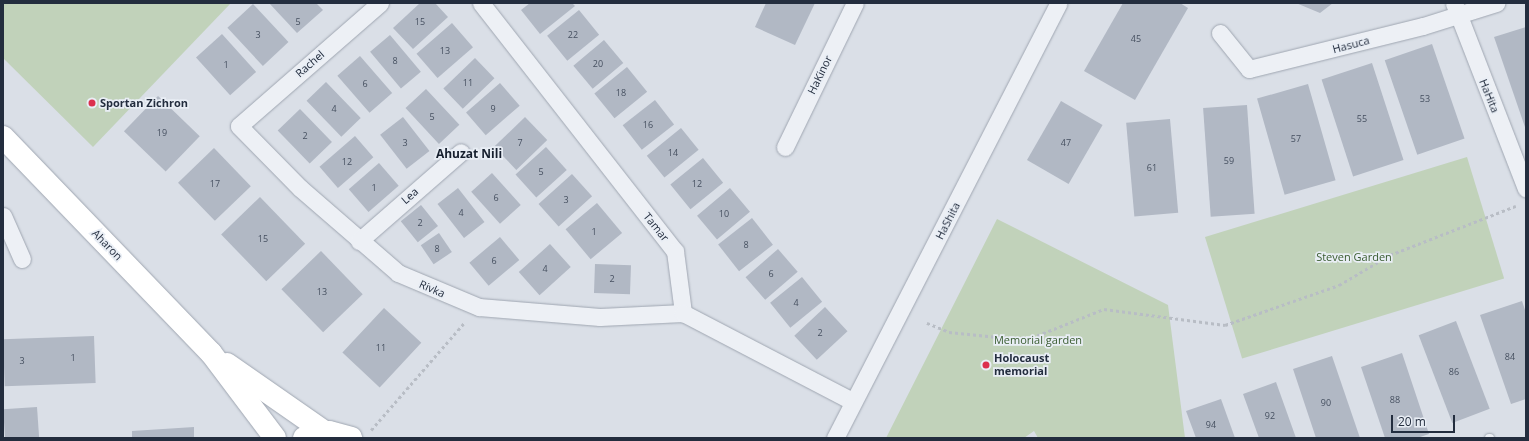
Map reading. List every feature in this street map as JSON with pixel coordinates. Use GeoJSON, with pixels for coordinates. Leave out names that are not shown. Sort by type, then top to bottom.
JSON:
{"type":"FeatureCollection","features":[{"type":"Feature","properties":{"kind":"street","name":"Rachel"},"geometry":{"type":"LineString","coordinates":[[239,126],[380,3]]}},
{"type":"Feature","properties":{"kind":"street","name":"Tamar"},"geometry":{"type":"LineString","coordinates":[[481,3],[675,250],[683,313]]}},
{"type":"Feature","properties":{"kind":"street","name":"HaKinor"},"geometry":{"type":"LineString","coordinates":[[785,147],[855,3]]}},
{"type":"Feature","properties":{"kind":"street","name":"HaShita"},"geometry":{"type":"LineString","coordinates":[[835,438],[852,401],[1059,3]]}},
{"type":"Feature","properties":{"kind":"street","name":"Hasuca"},"geometry":{"type":"LineString","coordinates":[[1220,33],[1249,69],[1456,9],[1496,3]]}},
{"type":"Feature","properties":{"kind":"street","name":"HaHita"},"geometry":{"type":"LineString","coordinates":[[1456,9],[1526,189]]}},
{"type":"Feature","properties":{"kind":"street","name":"Rivka"},"geometry":{"type":"LineString","coordinates":[[239,126],[300,188],[359,241],[398,273],[479,307],[600,318],[683,313]]}},
{"type":"Feature","properties":{"kind":"street","name":"Aharon"},"geometry":{"type":"LineString","coordinates":[[3,137],[211,353],[275,438]]}},
{"type":"Feature","properties":{"kind":"street","name":"Lea"},"geometry":{"type":"LineString","coordinates":[[359,241],[461,152]]}},
{"type":"Feature","properties":{"kind":"street"},"geometry":{"type":"LineString","coordinates":[[3,216],[22,259]]}},
{"type":"Feature","properties":{"kind":"street"},"geometry":{"type":"LineString","coordinates":[[683,313],[852,401]]}},
{"type":"Feature","properties":{"kind":"street","name":"Aharon"},"geometry":{"type":"LineString","coordinates":[[211,353],[325,432]]}},
{"type":"Feature","properties":{"kind":"street"},"geometry":{"type":"LineString","coordinates":[[304,438],[325,432],[351,438]]}},
{"type":"Feature","properties":{"kind":"path"},"geometry":{"type":"LineString","coordinates":[[927,323],[949,332],[1026,340],[1104,309],[1225,325],[1339,284],[1390,255],[1516,206]]}},
{"type":"Feature","properties":{"kind":"path"},"geometry":{"type":"LineString","coordinates":[[370,430],[479,307]]}},
{"type":"Feature","properties":{"kind":"green space","name":"Sportan Zichron"},"geometry":{"type":"Polygon","coordinates":[[[3,3],[231,3],[93,147],[3,58],[3,3]]]}},
{"type":"Feature","properties":{"kind":"green space","name":"Steven Garden"},"geometry":{"type":"Polygon","coordinates":[[[1467,157],[1504,278],[1242,359],[1205,237],[1467,157]]]}},
{"type":"Feature","properties":{"kind":"green space","name":"Memorial garden"},"geometry":{"type":"Polygon","coordinates":[[[997,219],[1168,305],[1185,438],[1038,438],[1034,431],[1024,438],[886,438],[997,219]]]}},
{"type":"Feature","properties":{"kind":"building"},"geometry":{"type":"Polygon","coordinates":[[[269,3],[316,3],[323,10],[297,33],[269,3]]]}},
{"type":"Feature","properties":{"kind":"building"},"geometry":{"type":"Polygon","coordinates":[[[420,3],[435,3],[448,17],[413,49],[393,28],[420,3]]]}},
{"type":"Feature","properties":{"kind":"building"},"geometry":{"type":"Polygon","coordinates":[[[530,3],[572,3],[575,6],[540,34],[521,10],[530,3]]]}},
{"type":"Feature","properties":{"kind":"building"},"geometry":{"type":"Polygon","coordinates":[[[766,3],[815,3],[795,45],[755,27],[766,3]]]}},
{"type":"Feature","properties":{"kind":"building"},"geometry":{"type":"Polygon","coordinates":[[[1123,3],[1180,3],[1188,8],[1135,100],[1084,71],[1123,3]]]}},
{"type":"Feature","properties":{"kind":"building"},"geometry":{"type":"Polygon","coordinates":[[[1296,3],[1333,3],[1320,13],[1296,3]]]}},
{"type":"Feature","properties":{"kind":"building"},"geometry":{"type":"Polygon","coordinates":[[[253,4],[288,42],[263,66],[227,28],[253,4]]]}},
{"type":"Feature","properties":{"kind":"building"},"geometry":{"type":"Polygon","coordinates":[[[579,10],[599,35],[567,61],[547,36],[579,10]]]}},
{"type":"Feature","properties":{"kind":"building"},"geometry":{"type":"Polygon","coordinates":[[[452,23],[473,47],[438,78],[417,54],[452,23]]]}},
{"type":"Feature","properties":{"kind":"building"},"geometry":{"type":"Polygon","coordinates":[[[1526,27],[1526,130],[1494,37],[1526,27]]]}},
{"type":"Feature","properties":{"kind":"building"},"geometry":{"type":"Polygon","coordinates":[[[222,34],[256,72],[230,95],[196,57],[222,34]]]}},
{"type":"Feature","properties":{"kind":"building"},"geometry":{"type":"Polygon","coordinates":[[[390,35],[421,72],[401,88],[370,52],[390,35]]]}},
{"type":"Feature","properties":{"kind":"building"},"geometry":{"type":"Polygon","coordinates":[[[604,40],[623,63],[593,89],[573,66],[604,40]]]}},
{"type":"Feature","properties":{"kind":"building"},"geometry":{"type":"Polygon","coordinates":[[[1432,44],[1465,139],[1417,155],[1385,60],[1432,44]]]}},
{"type":"Feature","properties":{"kind":"building"},"geometry":{"type":"Polygon","coordinates":[[[360,56],[392,93],[370,113],[337,76],[360,56]]]}},
{"type":"Feature","properties":{"kind":"building"},"geometry":{"type":"Polygon","coordinates":[[[475,58],[494,78],[463,109],[443,89],[475,58]]]}},
{"type":"Feature","properties":{"kind":"building"},"geometry":{"type":"Polygon","coordinates":[[[1372,63],[1404,160],[1353,176],[1322,79],[1372,63]]]}},
{"type":"Feature","properties":{"kind":"building"},"geometry":{"type":"Polygon","coordinates":[[[627,67],[647,92],[614,118],[594,93],[627,67]]]}},
{"type":"Feature","properties":{"kind":"building"},"geometry":{"type":"Polygon","coordinates":[[[326,82],[361,118],[341,137],[307,101],[326,82]]]}},
{"type":"Feature","properties":{"kind":"building"},"geometry":{"type":"Polygon","coordinates":[[[500,83],[520,106],[486,135],[466,113],[500,83]]]}},
{"type":"Feature","properties":{"kind":"building"},"geometry":{"type":"Polygon","coordinates":[[[1308,84],[1336,180],[1285,195],[1257,99],[1308,84]]]}},
{"type":"Feature","properties":{"kind":"building"},"geometry":{"type":"Polygon","coordinates":[[[426,89],[459,125],[439,144],[406,108],[426,89]]]}},
{"type":"Feature","properties":{"kind":"building"},"geometry":{"type":"Polygon","coordinates":[[[158,96],[200,136],[166,172],[124,131],[158,96]]]}},
{"type":"Feature","properties":{"kind":"building"},"geometry":{"type":"Polygon","coordinates":[[[655,100],[674,124],[642,150],[623,125],[655,100]]]}},
{"type":"Feature","properties":{"kind":"building"},"geometry":{"type":"Polygon","coordinates":[[[1061,101],[1103,125],[1069,184],[1027,160],[1061,101]]]}},
{"type":"Feature","properties":{"kind":"building"},"geometry":{"type":"Polygon","coordinates":[[[1247,105],[1255,214],[1211,217],[1203,108],[1247,105]]]}},
{"type":"Feature","properties":{"kind":"building"},"geometry":{"type":"Polygon","coordinates":[[[300,109],[332,142],[310,164],[278,131],[300,109]]]}},
{"type":"Feature","properties":{"kind":"building"},"geometry":{"type":"Polygon","coordinates":[[[403,117],[429,151],[407,169],[380,135],[403,117]]]}},
{"type":"Feature","properties":{"kind":"building"},"geometry":{"type":"Polygon","coordinates":[[[525,117],[547,140],[516,170],[494,147],[525,117]]]}},
{"type":"Feature","properties":{"kind":"building"},"geometry":{"type":"Polygon","coordinates":[[[1170,119],[1178,213],[1134,216],[1126,123],[1170,119]]]}},
{"type":"Feature","properties":{"kind":"building"},"geometry":{"type":"Polygon","coordinates":[[[681,128],[699,150],[664,177],[647,156],[681,128]]]}},
{"type":"Feature","properties":{"kind":"building"},"geometry":{"type":"Polygon","coordinates":[[[355,136],[373,157],[338,188],[320,167],[355,136]]]}},
{"type":"Feature","properties":{"kind":"building"},"geometry":{"type":"Polygon","coordinates":[[[546,147],[567,170],[536,197],[516,174],[546,147]]]}},
{"type":"Feature","properties":{"kind":"building"},"geometry":{"type":"Polygon","coordinates":[[[214,148],[251,186],[215,221],[178,183],[214,148]]]}},
{"type":"Feature","properties":{"kind":"building"},"geometry":{"type":"Polygon","coordinates":[[[703,158],[723,183],[690,209],[670,184],[703,158]]]}},
{"type":"Feature","properties":{"kind":"building"},"geometry":{"type":"Polygon","coordinates":[[[379,163],[399,186],[368,212],[349,189],[379,163]]]}},
{"type":"Feature","properties":{"kind":"building"},"geometry":{"type":"Polygon","coordinates":[[[492,173],[521,205],[500,224],[471,192],[492,173]]]}},
{"type":"Feature","properties":{"kind":"building"},"geometry":{"type":"Polygon","coordinates":[[[572,174],[592,196],[559,226],[539,204],[572,174]]]}},
{"type":"Feature","properties":{"kind":"building"},"geometry":{"type":"Polygon","coordinates":[[[458,188],[484,222],[464,238],[438,204],[458,188]]]}},
{"type":"Feature","properties":{"kind":"building"},"geometry":{"type":"Polygon","coordinates":[[[730,188],[750,212],[717,239],[697,216],[730,188]]]}},
{"type":"Feature","properties":{"kind":"building"},"geometry":{"type":"Polygon","coordinates":[[[260,197],[305,244],[266,281],[221,235],[260,197]]]}},
{"type":"Feature","properties":{"kind":"building"},"geometry":{"type":"Polygon","coordinates":[[[597,203],[622,233],[591,259],[566,229],[597,203]]]}},
{"type":"Feature","properties":{"kind":"building"},"geometry":{"type":"Polygon","coordinates":[[[421,205],[438,226],[418,242],[401,221],[421,205]]]}},
{"type":"Feature","properties":{"kind":"building"},"geometry":{"type":"Polygon","coordinates":[[[752,218],[773,245],[739,271],[718,244],[752,218]]]}},
{"type":"Feature","properties":{"kind":"building"},"geometry":{"type":"Polygon","coordinates":[[[439,233],[452,252],[434,264],[421,245],[439,233]]]}},
{"type":"Feature","properties":{"kind":"building"},"geometry":{"type":"Polygon","coordinates":[[[500,237],[519,260],[489,286],[469,263],[500,237]]]}},
{"type":"Feature","properties":{"kind":"building"},"geometry":{"type":"Polygon","coordinates":[[[550,244],[571,267],[540,295],[519,272],[550,244]]]}},
{"type":"Feature","properties":{"kind":"building"},"geometry":{"type":"Polygon","coordinates":[[[778,249],[798,272],[765,300],[746,277],[778,249]]]}},
{"type":"Feature","properties":{"kind":"building"},"geometry":{"type":"Polygon","coordinates":[[[321,251],[363,294],[323,332],[281,289],[321,251]]]}},
{"type":"Feature","properties":{"kind":"building"},"geometry":{"type":"Polygon","coordinates":[[[595,264],[631,265],[630,294],[594,293],[595,264]]]}},
{"type":"Feature","properties":{"kind":"building"},"geometry":{"type":"Polygon","coordinates":[[[802,277],[822,302],[790,328],[770,303],[802,277]]]}},
{"type":"Feature","properties":{"kind":"building"},"geometry":{"type":"Polygon","coordinates":[[[1522,301],[1526,313],[1526,399],[1511,404],[1480,315],[1522,301]]]}},
{"type":"Feature","properties":{"kind":"building"},"geometry":{"type":"Polygon","coordinates":[[[825,307],[848,331],[817,360],[794,336],[825,307]]]}},
{"type":"Feature","properties":{"kind":"building"},"geometry":{"type":"Polygon","coordinates":[[[384,308],[421,343],[380,387],[342,353],[384,308]]]}},
{"type":"Feature","properties":{"kind":"building"},"geometry":{"type":"Polygon","coordinates":[[[1456,321],[1490,409],[1452,423],[1419,335],[1456,321]]]}},
{"type":"Feature","properties":{"kind":"building"},"geometry":{"type":"Polygon","coordinates":[[[94,336],[96,383],[5,386],[3,339],[94,336]]]}},
{"type":"Feature","properties":{"kind":"building"},"geometry":{"type":"Polygon","coordinates":[[[1402,353],[1429,434],[1417,438],[1385,438],[1361,367],[1402,353]]]}},
{"type":"Feature","properties":{"kind":"building"},"geometry":{"type":"Polygon","coordinates":[[[1332,356],[1360,438],[1316,438],[1293,369],[1332,356]]]}},
{"type":"Feature","properties":{"kind":"building"},"geometry":{"type":"Polygon","coordinates":[[[1276,382],[1296,438],[1259,438],[1243,394],[1276,382]]]}},
{"type":"Feature","properties":{"kind":"building"},"geometry":{"type":"Polygon","coordinates":[[[1221,399],[1235,438],[1196,438],[1186,411],[1221,399]]]}},
{"type":"Feature","properties":{"kind":"building"},"geometry":{"type":"Polygon","coordinates":[[[37,407],[39,438],[5,438],[3,409],[37,407]]]}},
{"type":"Feature","properties":{"kind":"building"},"geometry":{"type":"Polygon","coordinates":[[[194,427],[194,438],[132,438],[132,431],[194,427]]]}},
{"type":"Feature","properties":{"kind":"place","name":"Sportan Zichron"},"geometry":{"type":"Point","coordinates":[92,103]}},
{"type":"Feature","properties":{"kind":"place","name":"Holocaust memorial"},"geometry":{"type":"Point","coordinates":[986,365]}},
{"type":"Feature","properties":{"kind":"district","name":"Ahuzat Nili"},"geometry":{"type":"Point","coordinates":[469,154]}}]}
